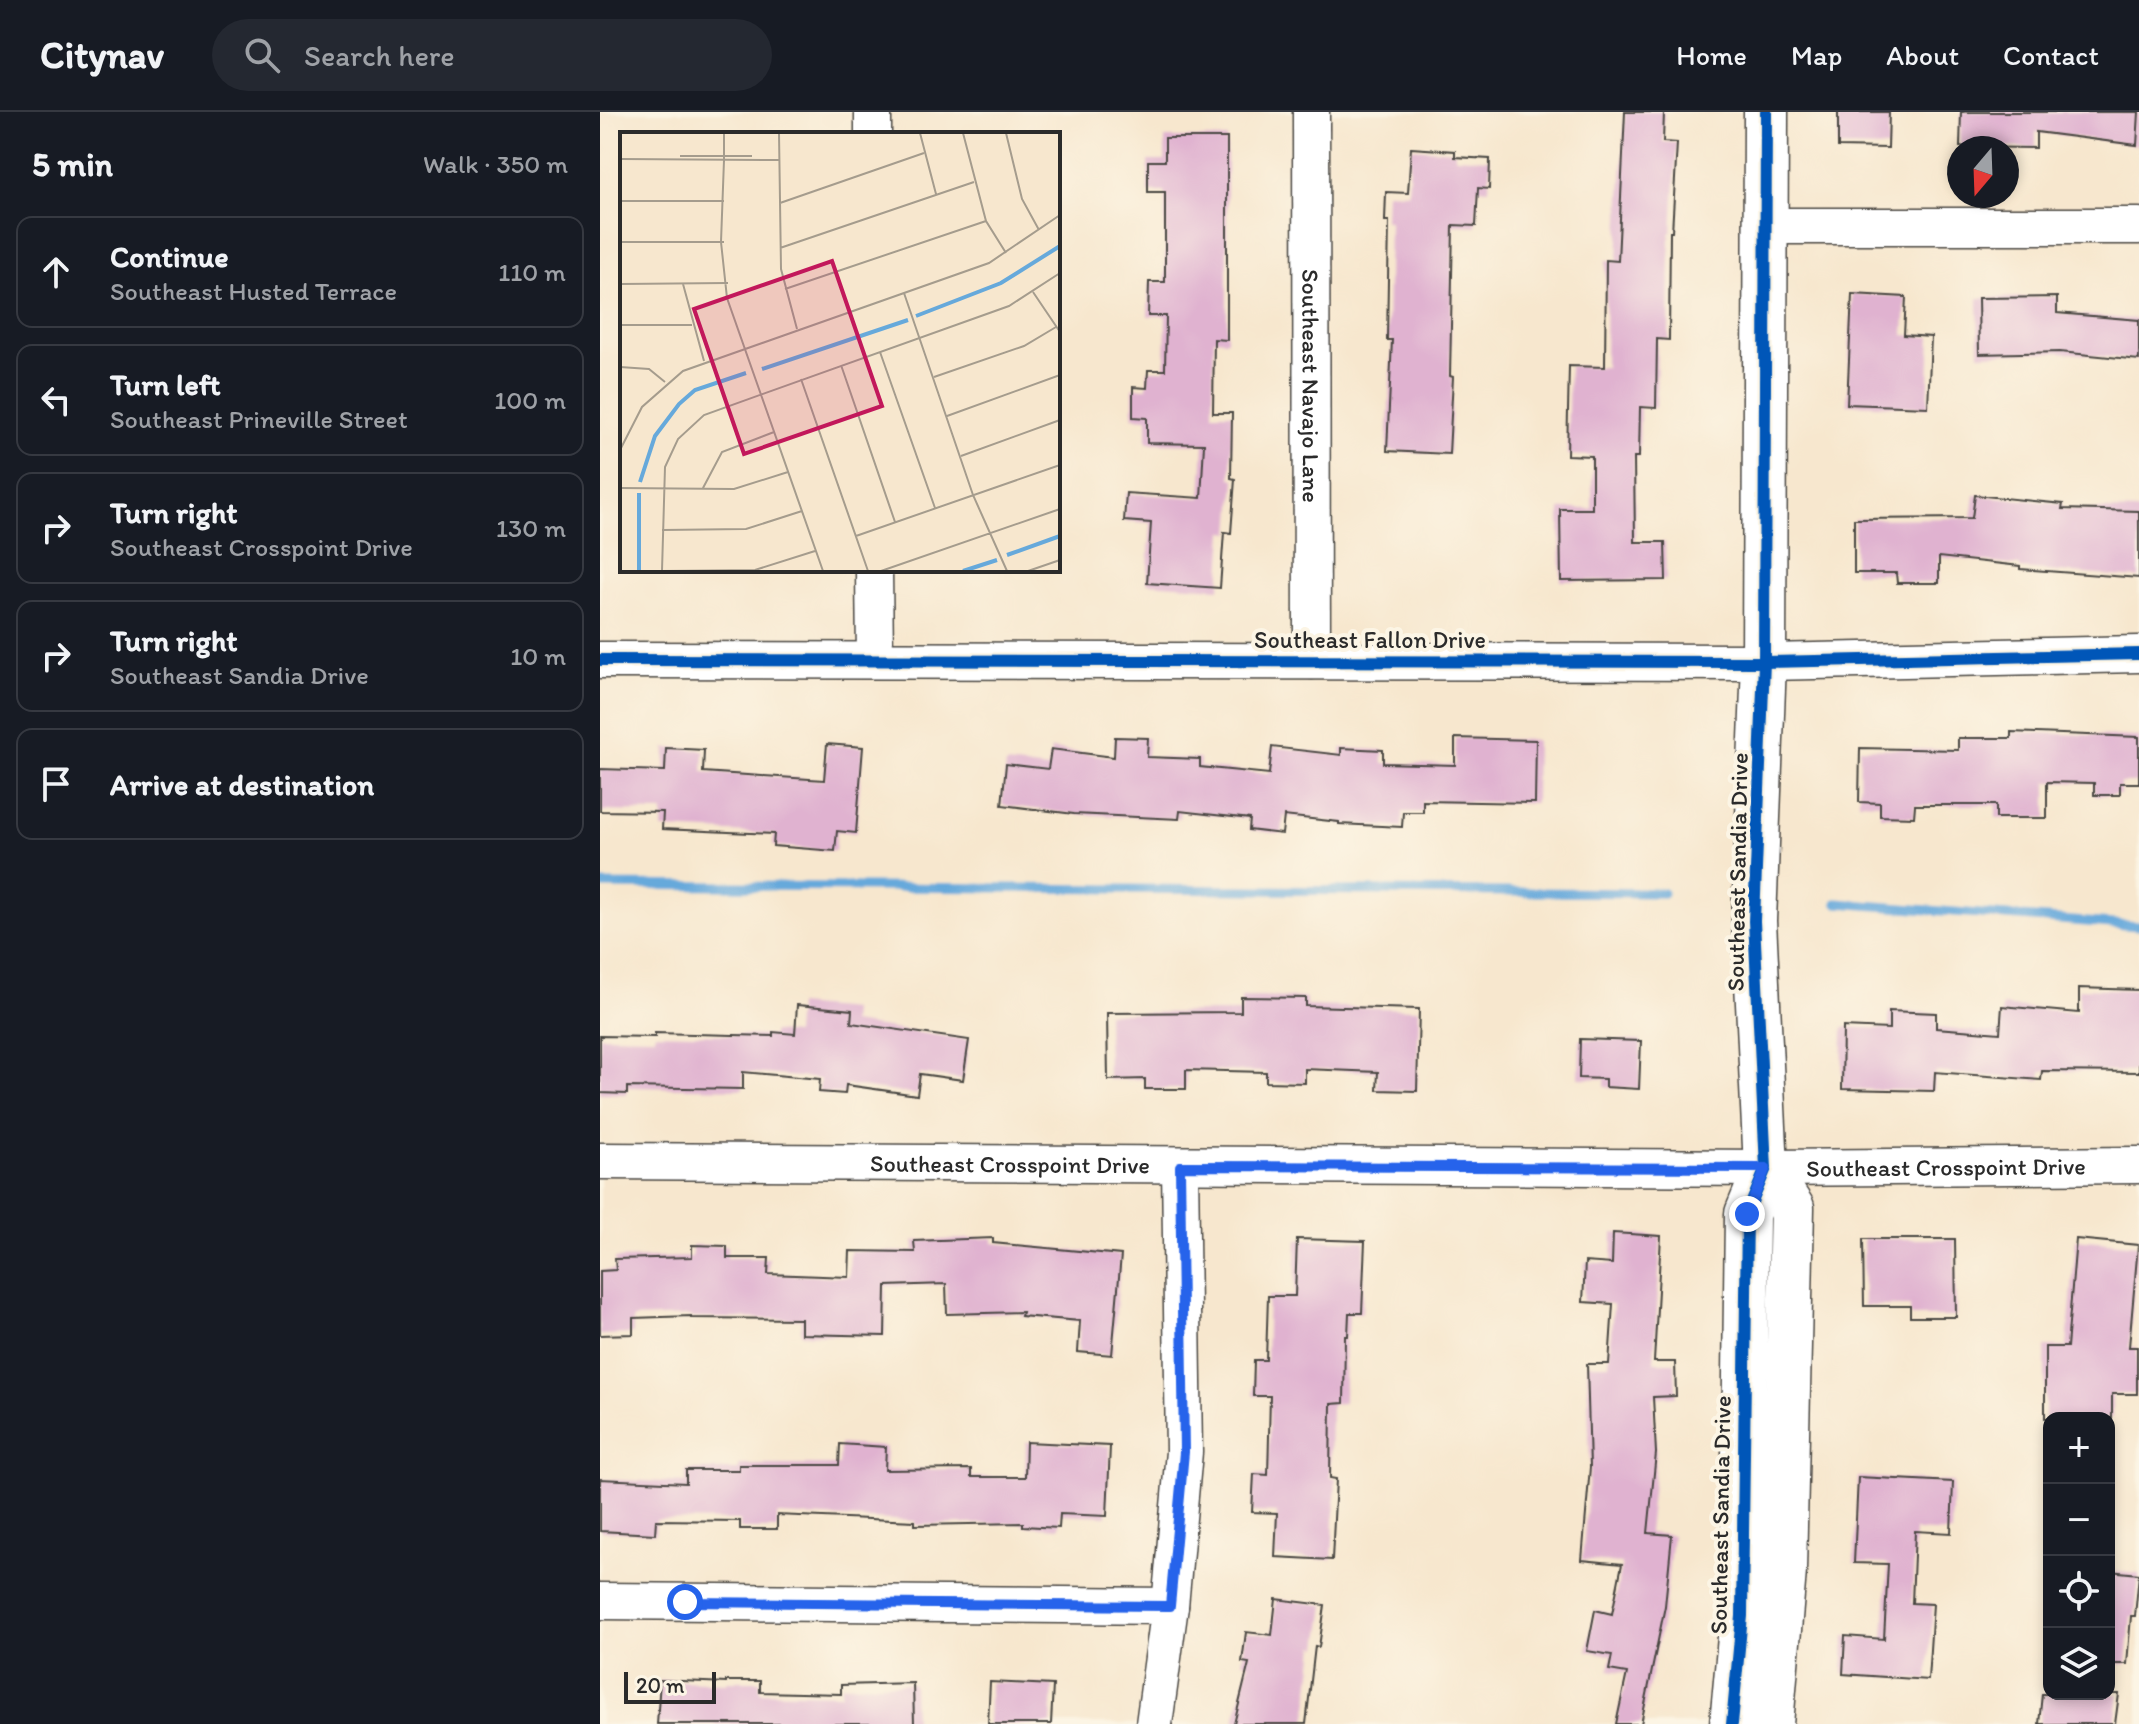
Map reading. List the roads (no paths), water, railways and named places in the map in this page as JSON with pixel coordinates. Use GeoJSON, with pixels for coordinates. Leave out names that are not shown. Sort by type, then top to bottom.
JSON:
{"type":"FeatureCollection","features":[{"type":"Feature","properties":{"kind":"street","name":"Southeast Navajo Lane"},"geometry":{"type":"LineString","coordinates":[[1311,112],[1312,661]]}},
{"type":"Feature","properties":{"kind":"street","name":"Southeast Sandia Drive"},"geometry":{"type":"LineString","coordinates":[[1732,1724],[1742,1616],[1747,1214],[1766,1168],[1754,921],[1764,662],[1766,112]]}},
{"type":"Feature","properties":{"kind":"street"},"geometry":{"type":"LineString","coordinates":[[1765,226],[2139,226]]}},
{"type":"Feature","properties":{"kind":"street"},"geometry":{"type":"LineString","coordinates":[[874,572],[875,659]]}},
{"type":"Feature","properties":{"kind":"street","name":"Southeast Fallon Drive"},"geometry":{"type":"LineString","coordinates":[[600,660],[1764,662],[2139,654]]}},
{"type":"Feature","properties":{"kind":"street","name":"Southeast Crosspoint Drive"},"geometry":{"type":"LineString","coordinates":[[600,1161],[1766,1168],[2139,1165]]}},
{"type":"Feature","properties":{"kind":"street"},"geometry":{"type":"LineString","coordinates":[[1154,1724],[1170,1606],[1184,1452],[1180,1166]]}},
{"type":"Feature","properties":{"kind":"street"},"geometry":{"type":"LineString","coordinates":[[1766,1168],[1792,1208],[1784,1571],[1771,1724]]}},
{"type":"Feature","properties":{"kind":"street"},"geometry":{"type":"LineString","coordinates":[[600,1601],[1170,1606]]}},
{"type":"Feature","properties":{"kind":"waterway"},"geometry":{"type":"LineString","coordinates":[[600,885],[1663,893]]}},
{"type":"Feature","properties":{"kind":"waterway"},"geometry":{"type":"LineString","coordinates":[[1837,903],[2139,926]]}}]}
